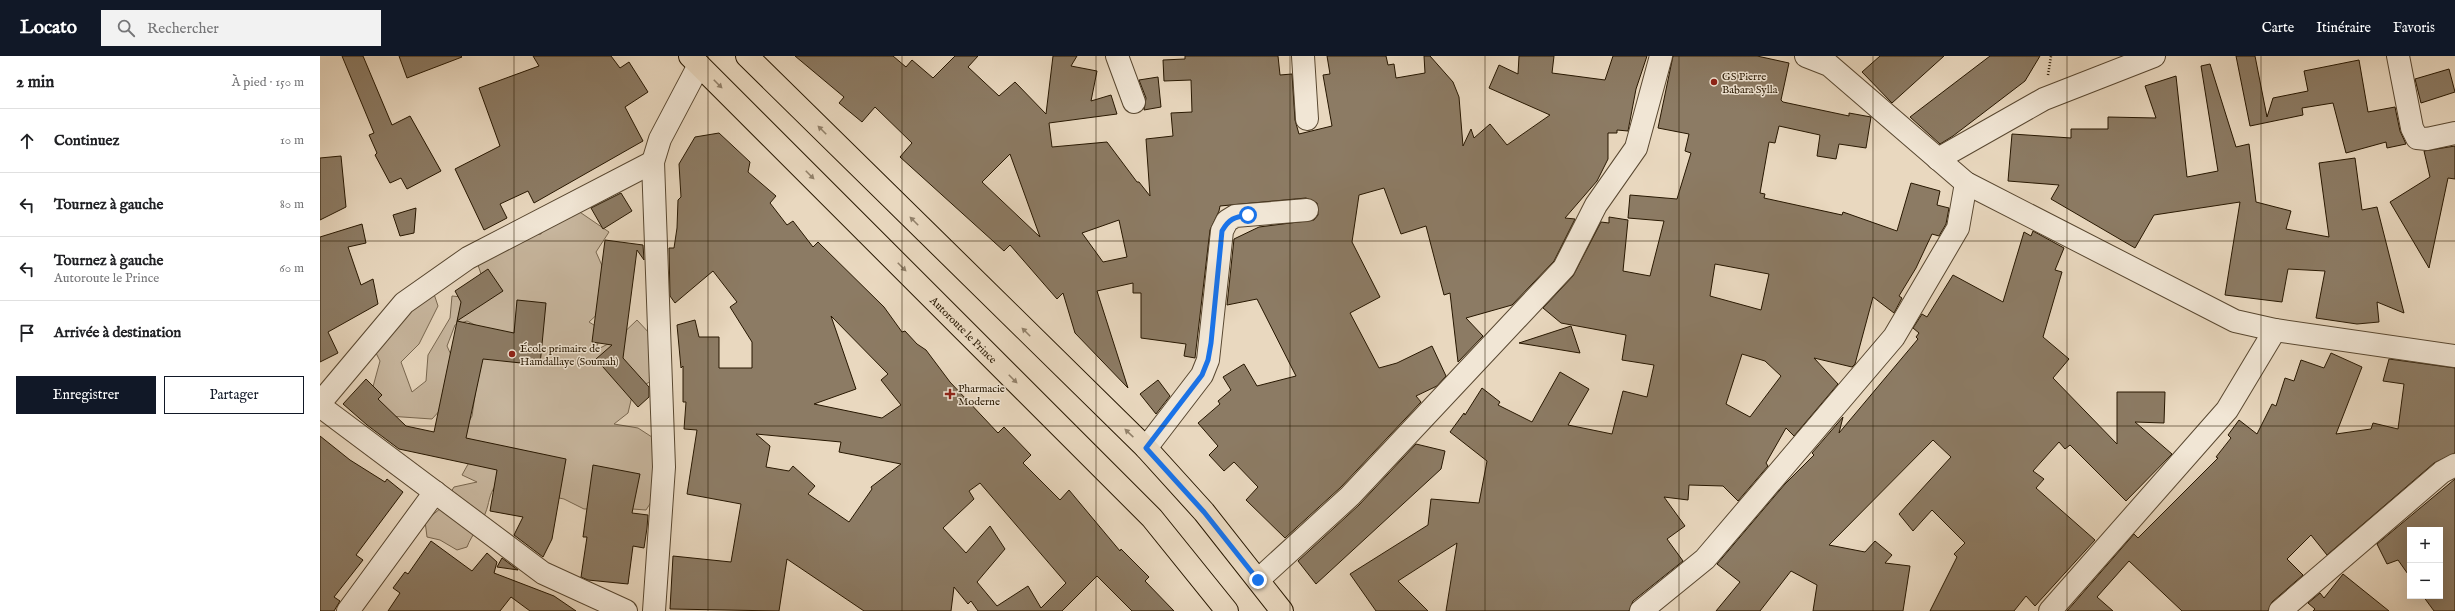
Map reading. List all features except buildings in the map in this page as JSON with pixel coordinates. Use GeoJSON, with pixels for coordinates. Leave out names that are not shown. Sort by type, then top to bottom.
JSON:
{"type":"FeatureCollection","features":[{"type":"Feature","properties":{"kind":"main road"},"geometry":{"type":"LineString","coordinates":[[756,59],[1146,448],[1204,512],[1282,611]]}},
{"type":"Feature","properties":{"kind":"main road","name":"Autoroute le Prince"},"geometry":{"type":"LineString","coordinates":[[695,61],[1152,518],[1227,611]]}},
{"type":"Feature","properties":{"kind":"street"},"geometry":{"type":"LineString","coordinates":[[1118,56],[1134,102]]}},
{"type":"Feature","properties":{"kind":"street"},"geometry":{"type":"LineString","coordinates":[[1302,56],[1308,120]]}},
{"type":"Feature","properties":{"kind":"street"},"geometry":{"type":"LineString","coordinates":[[1258,580],[1350,496],[1564,268],[1596,204],[1636,148],[1660,56]]}},
{"type":"Feature","properties":{"kind":"street"},"geometry":{"type":"LineString","coordinates":[[1806,56],[1829,61],[1966,183],[2235,321],[2275,330],[2455,356]]}},
{"type":"Feature","properties":{"kind":"street"},"geometry":{"type":"LineString","coordinates":[[1938,159],[2044,99],[2154,56]]}},
{"type":"Feature","properties":{"kind":"street"},"geometry":{"type":"LineString","coordinates":[[2398,56],[2412,128],[2417,138],[2455,133]]}},
{"type":"Feature","properties":{"kind":"street"},"geometry":{"type":"LineString","coordinates":[[654,611],[664,467],[653,162],[660,139],[695,61]]}},
{"type":"Feature","properties":{"kind":"street"},"geometry":{"type":"LineString","coordinates":[[320,403],[404,303],[468,258],[653,162]]}},
{"type":"Feature","properties":{"kind":"street"},"geometry":{"type":"LineString","coordinates":[[1641,611],[1705,559],[1894,337],[1958,228],[1966,183]]}},
{"type":"Feature","properties":{"kind":"street"},"geometry":{"type":"LineString","coordinates":[[1146,448],[1202,375],[1208,360],[1222,231],[1227,221],[1235,216],[1307,210]]}},
{"type":"Feature","properties":{"kind":"street"},"geometry":{"type":"LineString","coordinates":[[2050,611],[2226,410],[2275,330]]}},
{"type":"Feature","properties":{"kind":"street"},"geometry":{"type":"LineString","coordinates":[[320,406],[543,573],[626,611]]}},
{"type":"Feature","properties":{"kind":"street"},"geometry":{"type":"LineString","coordinates":[[2280,611],[2436,477],[2455,465]]}},
{"type":"Feature","properties":{"kind":"street"},"geometry":{"type":"LineString","coordinates":[[348,611],[435,492]]}},
{"type":"Feature","properties":{"kind":"shaded area","name":"École primaire de Hamdallaye (Soumah)"},"geometry":{"type":"Polygon","coordinates":[[[565,202],[609,232],[596,252],[607,277],[603,309],[589,322],[602,330],[596,350],[616,340],[637,320],[651,335],[656,378],[633,392],[628,413],[614,424],[638,428],[655,439],[657,493],[646,510],[619,508],[584,509],[564,499],[496,485],[492,492],[487,510],[467,547],[457,550],[440,540],[427,537],[425,521],[441,508],[454,487],[477,482],[462,475],[472,457],[457,442],[472,416],[481,354],[491,333],[467,321],[455,325],[447,346],[456,366],[443,407],[432,419],[388,416],[371,394],[380,361],[374,349],[376,328],[433,291],[438,306],[419,344],[401,362],[412,392],[426,381],[428,355],[450,318],[452,296],[463,297],[486,289],[478,265],[521,236],[541,234],[550,210],[565,202]]]}},
{"type":"Feature","properties":{"kind":"place","name":"GS Pierre Babara Sylla"},"geometry":{"type":"Point","coordinates":[1714,82]}},
{"type":"Feature","properties":{"kind":"place","name":"École primaire de Hamdallaye (Soumah)"},"geometry":{"type":"Point","coordinates":[512,354]}},
{"type":"Feature","properties":{"kind":"place","name":"Pharmacie Moderne"},"geometry":{"type":"Point","coordinates":[950,394]}},
{"type":"Feature","properties":{"kind":"route"},"geometry":{"type":"LineString","coordinates":[[1248,215],[1235,216],[1227,221],[1222,231],[1211,343],[1208,360],[1202,375],[1146,448],[1204,512],[1258,580]]}}]}
